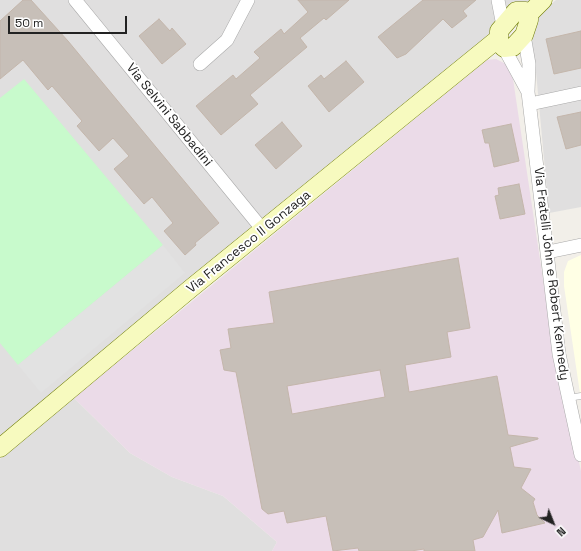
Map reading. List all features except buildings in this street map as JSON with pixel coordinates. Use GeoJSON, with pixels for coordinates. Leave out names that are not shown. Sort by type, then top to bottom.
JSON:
{"type":"FeatureCollection","features":[{"type":"Feature","properties":{"kind":"street","name":"Via Selvini Sabbadini"},"geometry":{"type":"LineString","coordinates":[[75,0],[263,230]]}},
{"type":"Feature","properties":{"kind":"street"},"geometry":{"type":"LineString","coordinates":[[200,64],[227,40],[248,0]]}},
{"type":"Feature","properties":{"kind":"street","name":"Via Fratelli John e Robert Kennedy"},"geometry":{"type":"LineString","coordinates":[[498,0],[502,37],[529,98]]}},
{"type":"Feature","properties":{"kind":"street"},"geometry":{"type":"LineString","coordinates":[[524,35],[529,20],[523,8],[543,0]]}},
{"type":"Feature","properties":{"kind":"street","name":"Via Francesco II Gonzaga"},"geometry":{"type":"LineString","coordinates":[[0,448],[263,230],[502,37],[516,11],[523,8]]}},
{"type":"Feature","properties":{"kind":"street","name":"Via Francesco II Gonzaga"},"geometry":{"type":"LineString","coordinates":[[502,37],[513,47],[524,35]]}},
{"type":"Feature","properties":{"kind":"street","name":"Via Fratelli John e Robert Kennedy"},"geometry":{"type":"LineString","coordinates":[[524,35],[529,64],[529,98],[559,354],[581,455]]}},
{"type":"Feature","properties":{"kind":"street"},"geometry":{"type":"LineString","coordinates":[[529,98],[581,93]]}},
{"type":"Feature","properties":{"kind":"street"},"geometry":{"type":"LineString","coordinates":[[548,252],[581,245]]}},
{"type":"Feature","properties":{"kind":"lane"},"geometry":{"type":"LineString","coordinates":[[568,398],[581,396]]}},
{"type":"Feature","properties":{"kind":"shaded area"},"geometry":{"type":"Polygon","coordinates":[[[0,0],[534,0],[0,438],[0,0]]]}},
{"type":"Feature","properties":{"kind":"shaded area"},"geometry":{"type":"Polygon","coordinates":[[[556,0],[581,0],[581,207],[549,213],[535,61],[529,40],[539,14],[556,0]]]}},
{"type":"Feature","properties":{"kind":"shaded area"},"geometry":{"type":"Polygon","coordinates":[[[496,59],[506,64],[513,79],[554,353],[581,471],[581,551],[272,551],[277,542],[223,496],[172,477],[130,453],[74,398],[487,60],[496,59]]]}},
{"type":"Feature","properties":{"kind":"shaded area"},"geometry":{"type":"Polygon","coordinates":[[[163,245],[185,273],[41,393],[18,365],[163,245]]]}},
{"type":"Feature","properties":{"kind":"shaded area"},"geometry":{"type":"Polygon","coordinates":[[[581,255],[581,400],[564,286],[564,272],[568,261],[581,255]]]}},
{"type":"Feature","properties":{"kind":"shaded area"},"geometry":{"type":"Polygon","coordinates":[[[74,398],[130,453],[172,477],[223,496],[277,542],[272,551],[0,551],[0,459],[74,398]]]}},
{"type":"Feature","properties":{"kind":"green space"},"geometry":{"type":"Polygon","coordinates":[[[24,79],[163,245],[18,365],[0,343],[0,98],[24,79]]]}}]}
